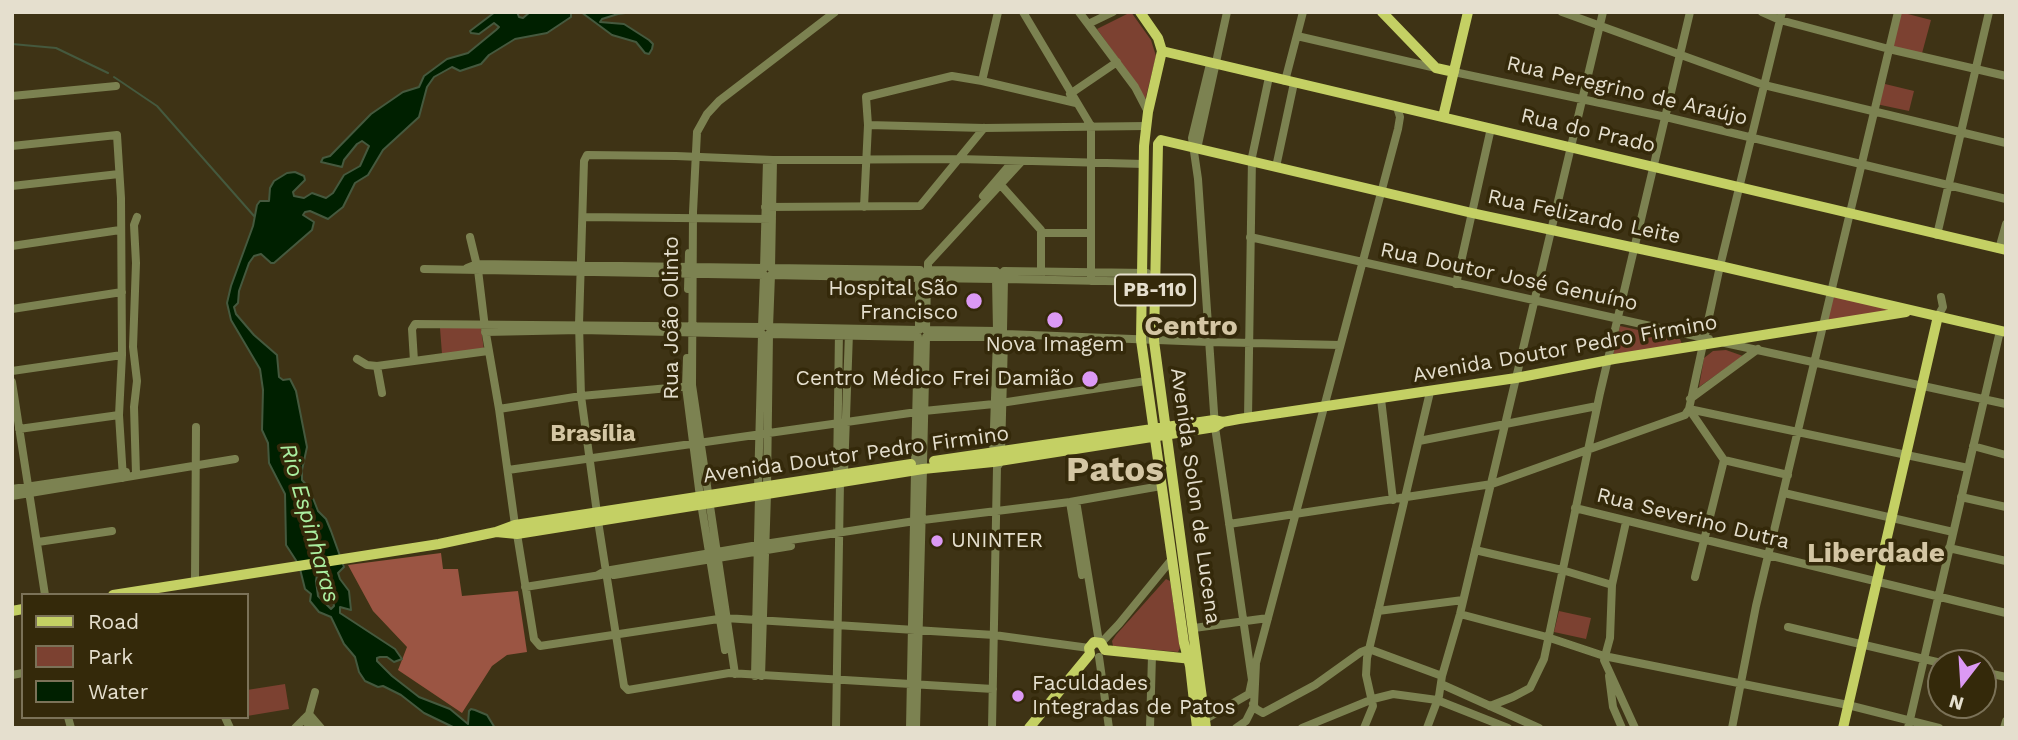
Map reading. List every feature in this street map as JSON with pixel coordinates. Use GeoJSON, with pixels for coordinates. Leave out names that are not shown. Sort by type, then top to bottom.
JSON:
{"type":"FeatureCollection","features":[{"type":"Feature","properties":{"kind":"main road"},"geometry":{"type":"LineString","coordinates":[[1140,12],[1158,38],[1162,51]]}},
{"type":"Feature","properties":{"kind":"main road"},"geometry":{"type":"LineString","coordinates":[[1382,12],[1436,68]]}},
{"type":"Feature","properties":{"kind":"main road"},"geometry":{"type":"LineString","coordinates":[[1443,117],[1468,12]]}},
{"type":"Feature","properties":{"kind":"main road","name":"Rua do Prado"},"geometry":{"type":"LineString","coordinates":[[1162,51],[2002,249]]}},
{"type":"Feature","properties":{"kind":"main road","name":"PB-110"},"geometry":{"type":"LineString","coordinates":[[1148,112],[1162,51]]}},
{"type":"Feature","properties":{"kind":"main road","name":"Rua Peregrino de Araújo"},"geometry":{"type":"LineString","coordinates":[[1436,68],[1454,72]]}},
{"type":"Feature","properties":{"kind":"main road","name":"Avenida Solon de Lucena"},"geometry":{"type":"LineString","coordinates":[[1148,112],[1144,164],[1141,340],[1146,381],[1160,432],[1194,628],[1193,659]]}},
{"type":"Feature","properties":{"kind":"main road","name":"Rua Felizardo Leite"},"geometry":{"type":"LineString","coordinates":[[1158,144],[1164,140],[1551,231],[1720,266],[2003,331]]}},
{"type":"Feature","properties":{"kind":"main road","name":"Avenida Solon de Lucena"},"geometry":{"type":"LineString","coordinates":[[1158,144],[1154,341],[1161,486],[1172,559],[1193,659],[1201,725]]}},
{"type":"Feature","properties":{"kind":"main road"},"geometry":{"type":"LineString","coordinates":[[1143,250],[1149,254],[1156,251]]}},
{"type":"Feature","properties":{"kind":"main road","name":"Avenida Doutor Pedro Firmino"},"geometry":{"type":"LineString","coordinates":[[125,593],[840,477],[997,459],[1516,378],[1681,350],[1703,342],[1720,342],[1912,311]]}},
{"type":"Feature","properties":{"kind":"main road"},"geometry":{"type":"LineString","coordinates":[[1843,728],[1938,316]]}},
{"type":"Feature","properties":{"kind":"main road"},"geometry":{"type":"LineString","coordinates":[[1096,649],[1193,659]]}},
{"type":"Feature","properties":{"kind":"main road"},"geometry":{"type":"LineString","coordinates":[[1029,728],[1096,649]]}},
{"type":"Feature","properties":{"kind":"main road"},"geometry":{"type":"LineString","coordinates":[[1034,728],[1096,649]]}},
{"type":"Feature","properties":{"kind":"street","name":"Rua João Olinto"},"geometry":{"type":"LineString","coordinates":[[732,674],[704,501],[689,386],[692,216],[697,132],[712,107],[835,12]]}},
{"type":"Feature","properties":{"kind":"street"},"geometry":{"type":"LineString","coordinates":[[982,81],[998,12]]}},
{"type":"Feature","properties":{"kind":"street"},"geometry":{"type":"LineString","coordinates":[[1023,12],[1091,126],[1091,277]]}},
{"type":"Feature","properties":{"kind":"street"},"geometry":{"type":"LineString","coordinates":[[1079,12],[1135,87],[1148,112]]}},
{"type":"Feature","properties":{"kind":"street"},"geometry":{"type":"LineString","coordinates":[[1088,24],[1113,12]]}},
{"type":"Feature","properties":{"kind":"street"},"geometry":{"type":"LineString","coordinates":[[1201,725],[1249,694],[1252,680],[1229,524],[1208,342],[1196,149],[1213,64],[1227,12]]}},
{"type":"Feature","properties":{"kind":"street"},"geometry":{"type":"LineString","coordinates":[[1276,167],[1303,12]]}},
{"type":"Feature","properties":{"kind":"street"},"geometry":{"type":"LineString","coordinates":[[1562,12],[1764,85],[2006,143]]}},
{"type":"Feature","properties":{"kind":"street"},"geometry":{"type":"LineString","coordinates":[[1427,728],[1460,614],[1492,484],[1603,12]]}},
{"type":"Feature","properties":{"kind":"street"},"geometry":{"type":"LineString","coordinates":[[1490,706],[1530,688],[1544,659],[1607,361],[1690,12]]}},
{"type":"Feature","properties":{"kind":"street"},"geometry":{"type":"LineString","coordinates":[[1762,12],[1889,49],[2006,76]]}},
{"type":"Feature","properties":{"kind":"street"},"geometry":{"type":"LineString","coordinates":[[1732,728],[1769,555],[1898,12]]}},
{"type":"Feature","properties":{"kind":"street"},"geometry":{"type":"LineString","coordinates":[[1937,235],[1989,12]]}},
{"type":"Feature","properties":{"kind":"street"},"geometry":{"type":"LineString","coordinates":[[1687,412],[1781,16]]}},
{"type":"Feature","properties":{"kind":"street","name":"Rua Peregrino de Araújo"},"geometry":{"type":"LineString","coordinates":[[1297,36],[1436,68]]}},
{"type":"Feature","properties":{"kind":"street"},"geometry":{"type":"LineString","coordinates":[[1070,94],[1117,62]]}},
{"type":"Feature","properties":{"kind":"street","name":"Rua Peregrino de Araújo"},"geometry":{"type":"LineString","coordinates":[[1454,72],[1666,117],[2006,199]]}},
{"type":"Feature","properties":{"kind":"street"},"geometry":{"type":"LineString","coordinates":[[864,207],[868,125],[866,97],[948,77],[982,81],[1076,103]]}},
{"type":"Feature","properties":{"kind":"street"},"geometry":{"type":"LineString","coordinates":[[1248,418],[1252,160],[1269,77]]}},
{"type":"Feature","properties":{"kind":"street"},"geometry":{"type":"LineString","coordinates":[[12,96],[116,86]]}},
{"type":"Feature","properties":{"kind":"street"},"geometry":{"type":"LineString","coordinates":[[1236,728],[1247,721],[1254,705],[1256,663],[1399,122],[1400,113],[1397,107]]}},
{"type":"Feature","properties":{"kind":"street"},"geometry":{"type":"LineString","coordinates":[[868,125],[984,128],[1146,125]]}},
{"type":"Feature","properties":{"kind":"street"},"geometry":{"type":"LineString","coordinates":[[769,207],[911,208],[922,205],[984,128]]}},
{"type":"Feature","properties":{"kind":"street"},"geometry":{"type":"LineString","coordinates":[[1456,284],[1491,128]]}},
{"type":"Feature","properties":{"kind":"street"},"geometry":{"type":"LineString","coordinates":[[12,146],[117,135],[120,174],[122,355],[119,415],[122,475]]}},
{"type":"Feature","properties":{"kind":"street"},"geometry":{"type":"LineString","coordinates":[[993,689],[732,674],[705,676],[630,690],[624,686],[603,574],[581,396],[584,161],[590,154],[770,160],[866,158],[1144,164]]}},
{"type":"Feature","properties":{"kind":"street"},"geometry":{"type":"LineString","coordinates":[[758,676],[770,160]]}},
{"type":"Feature","properties":{"kind":"street"},"geometry":{"type":"LineString","coordinates":[[916,728],[914,684],[922,263],[1017,162]]}},
{"type":"Feature","properties":{"kind":"street"},"geometry":{"type":"LineString","coordinates":[[12,186],[120,174]]}},
{"type":"Feature","properties":{"kind":"street"},"geometry":{"type":"LineString","coordinates":[[999,183],[1040,228],[1041,276]]}},
{"type":"Feature","properties":{"kind":"street"},"geometry":{"type":"LineString","coordinates":[[583,217],[692,216],[769,219]]}},
{"type":"Feature","properties":{"kind":"street"},"geometry":{"type":"LineString","coordinates":[[136,474],[134,407],[137,381],[133,347],[136,263],[134,225],[137,217]]}},
{"type":"Feature","properties":{"kind":"street"},"geometry":{"type":"LineString","coordinates":[[2002,249],[2006,224]]}},
{"type":"Feature","properties":{"kind":"street"},"geometry":{"type":"LineString","coordinates":[[12,246],[120,230]]}},
{"type":"Feature","properties":{"kind":"street"},"geometry":{"type":"LineString","coordinates":[[1042,233],[1091,233]]}},
{"type":"Feature","properties":{"kind":"street"},"geometry":{"type":"LineString","coordinates":[[470,237],[478,267],[488,351],[525,587],[537,644],[544,646],[723,619],[995,635],[1096,649]]}},
{"type":"Feature","properties":{"kind":"street","name":"Rua Doutor José Genuíno"},"geometry":{"type":"LineString","coordinates":[[1250,237],[1683,333],[1703,342]]}},
{"type":"Feature","properties":{"kind":"street"},"geometry":{"type":"LineString","coordinates":[[424,269],[478,267],[1155,278]]}},
{"type":"Feature","properties":{"kind":"street"},"geometry":{"type":"LineString","coordinates":[[992,728],[1000,275]]}},
{"type":"Feature","properties":{"kind":"street"},"geometry":{"type":"LineString","coordinates":[[12,309],[121,292]]}},
{"type":"Feature","properties":{"kind":"street"},"geometry":{"type":"LineString","coordinates":[[1938,316],[1943,303],[1941,297]]}},
{"type":"Feature","properties":{"kind":"street"},"geometry":{"type":"LineString","coordinates":[[414,361],[412,329],[415,324],[485,328],[689,328],[1063,335],[1154,341],[1340,345]]}},
{"type":"Feature","properties":{"kind":"street"},"geometry":{"type":"LineString","coordinates":[[1909,724],[1984,399],[2003,331]]}},
{"type":"Feature","properties":{"kind":"street"},"geometry":{"type":"LineString","coordinates":[[839,332],[842,422]]}},
{"type":"Feature","properties":{"kind":"street"},"geometry":{"type":"LineString","coordinates":[[836,728],[840,477],[848,332]]}},
{"type":"Feature","properties":{"kind":"street"},"geometry":{"type":"LineString","coordinates":[[1681,350],[1685,343],[1683,333]]}},
{"type":"Feature","properties":{"kind":"street"},"geometry":{"type":"LineString","coordinates":[[1720,342],[2006,404]]}},
{"type":"Feature","properties":{"kind":"street"},"geometry":{"type":"LineString","coordinates":[[1690,399],[1758,349]]}},
{"type":"Feature","properties":{"kind":"street"},"geometry":{"type":"LineString","coordinates":[[358,359],[367,365],[377,366],[488,351]]}},
{"type":"Feature","properties":{"kind":"street"},"geometry":{"type":"LineString","coordinates":[[12,371],[122,355]]}},
{"type":"Feature","properties":{"kind":"street"},"geometry":{"type":"LineString","coordinates":[[377,366],[382,393]]}},
{"type":"Feature","properties":{"kind":"street"},"geometry":{"type":"LineString","coordinates":[[508,470],[1146,381]]}},
{"type":"Feature","properties":{"kind":"street"},"geometry":{"type":"LineString","coordinates":[[12,382],[45,593]]}},
{"type":"Feature","properties":{"kind":"street"},"geometry":{"type":"LineString","coordinates":[[499,409],[581,396],[689,386]]}},
{"type":"Feature","properties":{"kind":"street"},"geometry":{"type":"LineString","coordinates":[[1364,728],[1373,706],[1366,675],[1369,649],[1430,391]]}},
{"type":"Feature","properties":{"kind":"street"},"geometry":{"type":"LineString","coordinates":[[1381,399],[1393,500]]}},
{"type":"Feature","properties":{"kind":"street"},"geometry":{"type":"LineString","coordinates":[[1419,441],[1597,406]]}},
{"type":"Feature","properties":{"kind":"street"},"geometry":{"type":"LineString","coordinates":[[1687,412],[1724,460],[1788,475]]}},
{"type":"Feature","properties":{"kind":"street"},"geometry":{"type":"LineString","coordinates":[[1229,524],[1492,484],[1687,412],[1968,468]]}},
{"type":"Feature","properties":{"kind":"street"},"geometry":{"type":"LineString","coordinates":[[19,429],[119,415]]}},
{"type":"Feature","properties":{"kind":"street"},"geometry":{"type":"LineString","coordinates":[[195,581],[196,427]]}},
{"type":"Feature","properties":{"kind":"street"},"geometry":{"type":"LineString","coordinates":[[1973,446],[2006,455]]}},
{"type":"Feature","properties":{"kind":"street"},"geometry":{"type":"LineString","coordinates":[[12,496],[29,490],[235,459]]}},
{"type":"Feature","properties":{"kind":"street"},"geometry":{"type":"LineString","coordinates":[[1695,577],[1724,460]]}},
{"type":"Feature","properties":{"kind":"street"},"geometry":{"type":"LineString","coordinates":[[525,587],[1161,486]]}},
{"type":"Feature","properties":{"kind":"street"},"geometry":{"type":"LineString","coordinates":[[12,489],[29,490]]}},
{"type":"Feature","properties":{"kind":"street"},"geometry":{"type":"LineString","coordinates":[[1784,493],[1953,532]]}},
{"type":"Feature","properties":{"kind":"street"},"geometry":{"type":"LineString","coordinates":[[1961,497],[2006,507]]}},
{"type":"Feature","properties":{"kind":"street"},"geometry":{"type":"LineString","coordinates":[[1073,502],[1109,728]]}},
{"type":"Feature","properties":{"kind":"street","name":"Rua Severino Dutra"},"geometry":{"type":"LineString","coordinates":[[1575,508],[2006,613]]}},
{"type":"Feature","properties":{"kind":"street"},"geometry":{"type":"LineString","coordinates":[[1626,522],[1612,585],[1609,638],[1604,656],[1609,673],[1635,728]]}},
{"type":"Feature","properties":{"kind":"street"},"geometry":{"type":"LineString","coordinates":[[38,542],[112,531]]}},
{"type":"Feature","properties":{"kind":"street"},"geometry":{"type":"LineString","coordinates":[[1949,548],[2006,561]]}},
{"type":"Feature","properties":{"kind":"street"},"geometry":{"type":"LineString","coordinates":[[1475,550],[1562,570],[1612,585]]}},
{"type":"Feature","properties":{"kind":"street"},"geometry":{"type":"LineString","coordinates":[[1096,649],[1172,559]]}},
{"type":"Feature","properties":{"kind":"street"},"geometry":{"type":"LineString","coordinates":[[1378,611],[1463,600]]}},
{"type":"Feature","properties":{"kind":"street"},"geometry":{"type":"LineString","coordinates":[[1460,614],[1547,637],[1604,656],[1848,705],[1909,724],[1939,728]]}},
{"type":"Feature","properties":{"kind":"street"},"geometry":{"type":"LineString","coordinates":[[1194,628],[1268,618]]}},
{"type":"Feature","properties":{"kind":"street"},"geometry":{"type":"LineString","coordinates":[[1788,627],[1927,661]]}},
{"type":"Feature","properties":{"kind":"street"},"geometry":{"type":"LineString","coordinates":[[1241,699],[1248,700],[1263,713],[1315,685],[1369,649],[1441,680],[1539,728]]}},
{"type":"Feature","properties":{"kind":"street"},"geometry":{"type":"LineString","coordinates":[[1150,728],[1152,655]]}},
{"type":"Feature","properties":{"kind":"street"},"geometry":{"type":"LineString","coordinates":[[1609,673],[1613,707],[1622,728]]}},
{"type":"Feature","properties":{"kind":"street"},"geometry":{"type":"LineString","coordinates":[[910,728],[914,684]]}},
{"type":"Feature","properties":{"kind":"street"},"geometry":{"type":"LineString","coordinates":[[295,728],[307,717],[315,692]]}},
{"type":"Feature","properties":{"kind":"street"},"geometry":{"type":"LineString","coordinates":[[1302,728],[1373,699],[1393,694],[1437,699],[1508,728]]}},
{"type":"Feature","properties":{"kind":"street"},"geometry":{"type":"LineString","coordinates":[[307,717],[312,728]]}},
{"type":"Feature","properties":{"kind":"street"},"geometry":{"type":"LineString","coordinates":[[307,717],[321,728]]}},
{"type":"Feature","properties":{"kind":"street"},"geometry":{"type":"LineString","coordinates":[[2004,728],[2006,722]]}},
{"type":"Feature","properties":{"kind":"green space"},"geometry":{"type":"Polygon","coordinates":[[[1131,12],[1151,40],[1156,56],[1144,105],[1140,89],[1097,29],[1131,12]]]}},
{"type":"Feature","properties":{"kind":"green space"},"geometry":{"type":"Polygon","coordinates":[[[1900,12],[1931,20],[1921,57],[1889,49],[1900,12]]]}},
{"type":"Feature","properties":{"kind":"green space"},"geometry":{"type":"Polygon","coordinates":[[[1881,83],[1914,91],[1909,111],[1876,104],[1881,83]]]}},
{"type":"Feature","properties":{"kind":"green space"},"geometry":{"type":"Polygon","coordinates":[[[1831,293],[1899,308],[1823,325],[1831,293]]]}},
{"type":"Feature","properties":{"kind":"green space"},"geometry":{"type":"Polygon","coordinates":[[[1620,326],[1680,339],[1682,344],[1613,355],[1620,326]]]}},
{"type":"Feature","properties":{"kind":"green space"},"geometry":{"type":"Polygon","coordinates":[[[440,328],[481,328],[484,350],[442,354],[440,328]]]}},
{"type":"Feature","properties":{"kind":"green space"},"geometry":{"type":"Polygon","coordinates":[[[1726,350],[1743,356],[1699,387],[1704,358],[1713,351],[1726,350]]]}},
{"type":"Feature","properties":{"kind":"green space"},"geometry":{"type":"Polygon","coordinates":[[[1166,579],[1170,581],[1180,648],[1178,652],[1113,646],[1112,641],[1116,635],[1166,579]]]}},
{"type":"Feature","properties":{"kind":"green space"},"geometry":{"type":"Polygon","coordinates":[[[1559,611],[1591,618],[1586,639],[1554,632],[1559,611]]]}},
{"type":"Feature","properties":{"kind":"green space"},"geometry":{"type":"Polygon","coordinates":[[[285,684],[289,709],[248,716],[248,690],[285,684]]]}},
{"type":"Feature","properties":{"kind":"shaded area"},"geometry":{"type":"Polygon","coordinates":[[[441,553],[443,569],[458,569],[462,596],[518,591],[527,652],[507,655],[492,666],[462,713],[398,670],[407,647],[373,611],[348,565],[441,553]]]}},
{"type":"Feature","properties":{"kind":"water"},"geometry":{"type":"Polygon","coordinates":[[[495,12],[517,12],[519,17],[523,18],[530,12],[571,12],[571,17],[547,33],[515,39],[489,55],[481,64],[460,71],[452,67],[434,77],[427,87],[419,117],[383,150],[368,175],[355,183],[343,207],[328,219],[310,211],[305,212],[303,215],[314,222],[312,230],[274,263],[261,254],[254,256],[239,291],[238,303],[234,307],[236,314],[254,335],[277,355],[279,377],[283,380],[290,379],[296,391],[307,447],[302,480],[309,488],[318,511],[326,519],[344,567],[338,573],[349,591],[351,610],[340,607],[340,613],[395,649],[402,659],[394,662],[387,657],[380,657],[377,661],[419,697],[450,709],[468,724],[469,711],[475,710],[487,715],[495,728],[455,728],[424,713],[401,695],[365,681],[355,657],[344,644],[331,617],[319,612],[310,601],[311,594],[305,589],[299,565],[286,545],[285,494],[269,463],[268,443],[262,430],[263,390],[260,369],[231,320],[227,303],[253,226],[257,205],[260,201],[269,201],[270,188],[274,181],[287,173],[295,172],[304,176],[305,180],[293,192],[294,196],[304,198],[312,193],[326,198],[333,193],[344,175],[360,166],[369,146],[362,141],[357,144],[344,160],[342,167],[321,162],[323,158],[330,156],[371,114],[403,92],[419,87],[424,76],[447,59],[468,53],[499,27],[494,23],[479,34],[470,31],[495,12]],[[313,521],[312,529],[319,562],[316,581],[318,596],[331,609],[334,606],[313,521]]]}},
{"type":"Feature","properties":{"kind":"water"},"geometry":{"type":"Polygon","coordinates":[[[581,12],[633,12],[618,14],[600,22],[624,24],[649,40],[653,44],[652,49],[649,54],[645,53],[636,42],[612,35],[581,12]]]}},
{"type":"Feature","properties":{"kind":"waterway"},"geometry":{"type":"LineString","coordinates":[[12,44],[56,48],[108,73]]}},
{"type":"Feature","properties":{"kind":"waterway"},"geometry":{"type":"LineString","coordinates":[[114,77],[157,106],[254,216]]}},
{"type":"Feature","properties":{"kind":"waterway","name":"Rio Espinharas"},"geometry":{"type":"LineString","coordinates":[[310,531],[333,594]]}},
{"type":"Feature","properties":{"kind":"place","name":"Hospital São Francisco"},"geometry":{"type":"Point","coordinates":[974,301]}},
{"type":"Feature","properties":{"kind":"place","name":"Nova Imagem"},"geometry":{"type":"Point","coordinates":[1055,320]}},
{"type":"Feature","properties":{"kind":"place","name":"Centro Médico Frei Damião"},"geometry":{"type":"Point","coordinates":[1090,379]}},
{"type":"Feature","properties":{"kind":"place","name":"UNINTER"},"geometry":{"type":"Point","coordinates":[937,541]}},
{"type":"Feature","properties":{"kind":"place","name":"Faculdades Integradas de Patos"},"geometry":{"type":"Point","coordinates":[1018,696]}},
{"type":"Feature","properties":{"kind":"district","name":"Centro"},"geometry":{"type":"Point","coordinates":[1191,327]}},
{"type":"Feature","properties":{"kind":"district","name":"Brasília"},"geometry":{"type":"Point","coordinates":[593,434]}},
{"type":"Feature","properties":{"kind":"district","name":"Patos"},"geometry":{"type":"Point","coordinates":[1115,471]}},
{"type":"Feature","properties":{"kind":"district","name":"Liberdade"},"geometry":{"type":"Point","coordinates":[1876,554]}}]}
